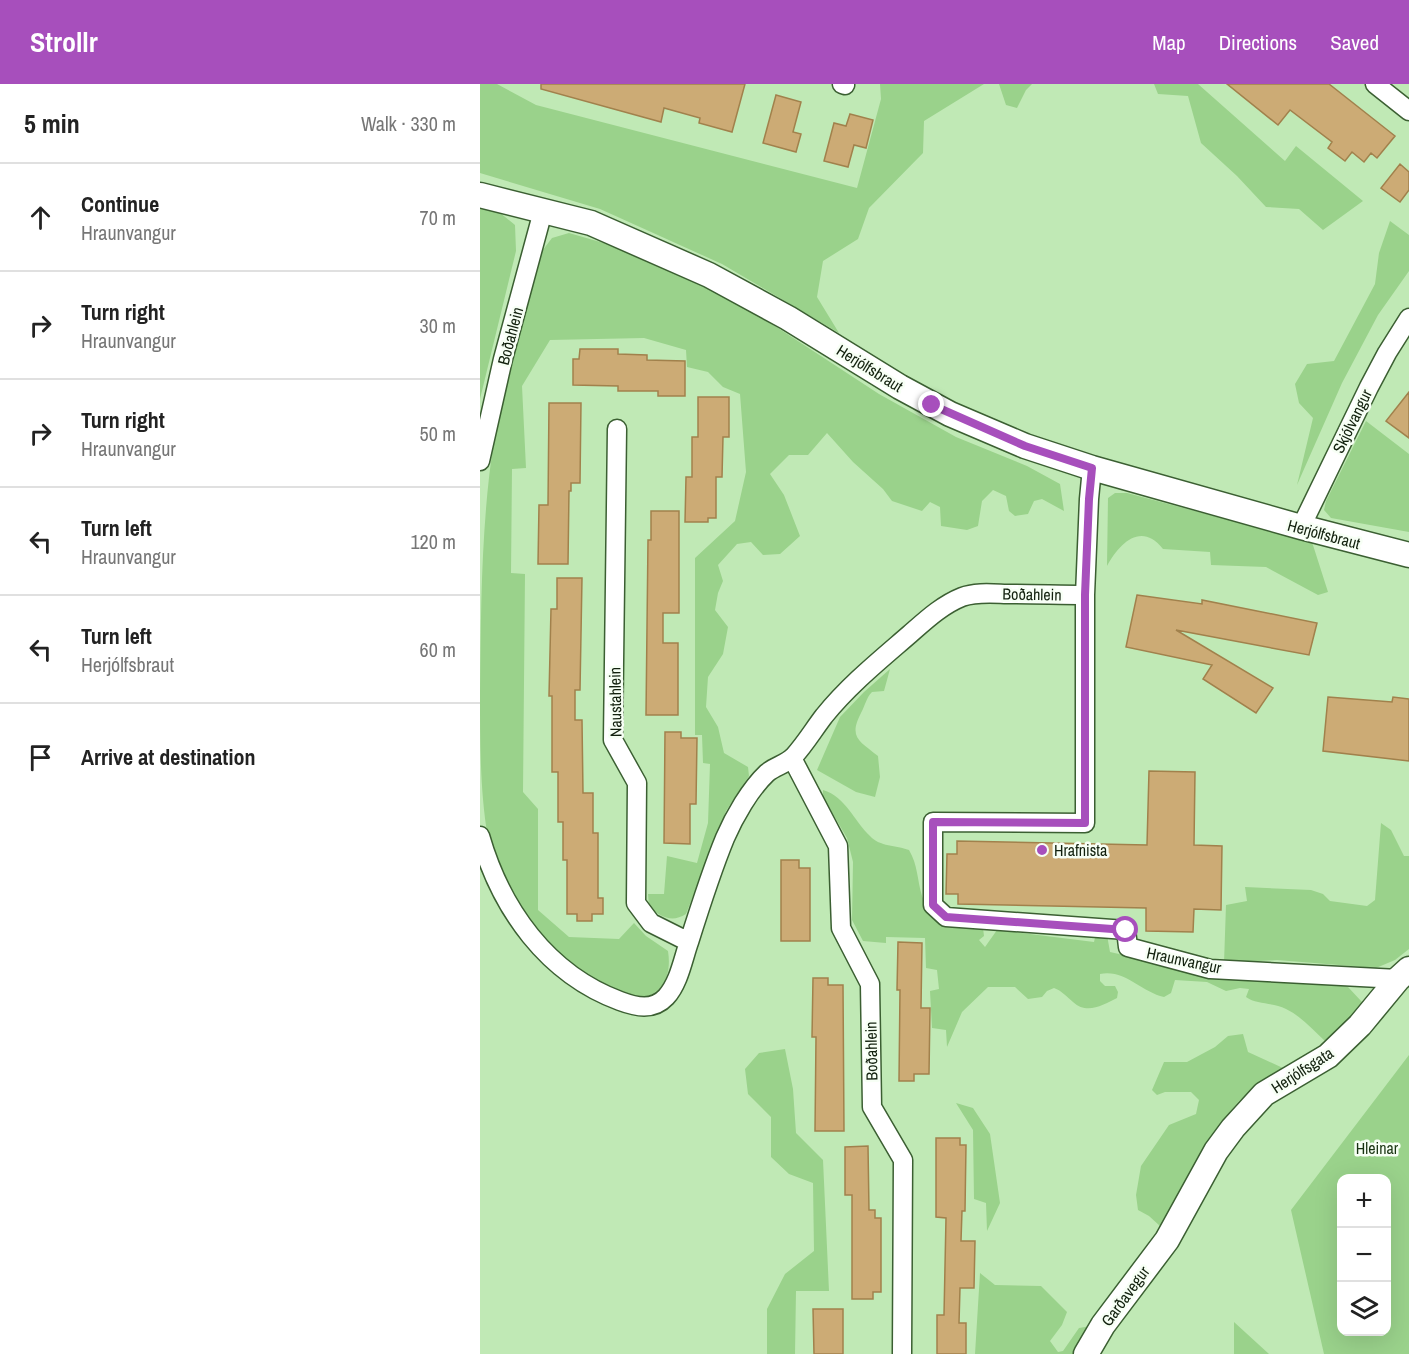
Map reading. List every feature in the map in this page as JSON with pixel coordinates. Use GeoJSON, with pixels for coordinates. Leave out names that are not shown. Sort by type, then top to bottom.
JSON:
{"type":"FeatureCollection","features":[{"type":"Feature","properties":{"kind":"street"},"geometry":{"type":"LineString","coordinates":[[1375,84],[1409,111]]}},
{"type":"Feature","properties":{"kind":"street","name":"Herjólfsbraut"},"geometry":{"type":"LineString","coordinates":[[480,195],[591,223],[709,275],[789,318],[869,370],[941,409],[1025,446],[1092,468],[1409,555]]}},
{"type":"Feature","properties":{"kind":"street","name":"Boðahlein"},"geometry":{"type":"LineString","coordinates":[[480,461],[498,380],[543,211]]}},
{"type":"Feature","properties":{"kind":"street","name":"Skjólvangur"},"geometry":{"type":"LineString","coordinates":[[1301,527],[1369,387],[1409,318]]}},
{"type":"Feature","properties":{"kind":"street","name":"Naustahlein"},"geometry":{"type":"LineString","coordinates":[[617,429],[613,740],[638,783],[636,903],[651,923],[688,942]]}},
{"type":"Feature","properties":{"kind":"street","name":"Hraunvangur"},"geometry":{"type":"LineString","coordinates":[[1092,468],[1085,595],[1085,823],[933,822],[933,905],[946,917],[1126,930],[1128,947],[1210,969],[1404,974]]}},
{"type":"Feature","properties":{"kind":"street","name":"Boðahlein"},"geometry":{"type":"LineString","coordinates":[[480,837],[496,878],[534,942],[561,969],[595,991],[633,1006],[645,1007],[656,1004],[667,996],[674,984],[717,858],[736,815],[767,773],[792,758],[824,715],[857,679],[938,610],[963,596],[974,594],[1085,595]]}},
{"type":"Feature","properties":{"kind":"street","name":"Boðahlein"},"geometry":{"type":"LineString","coordinates":[[792,758],[838,846],[841,928],[870,984],[872,1107],[903,1160],[902,1354]]}},
{"type":"Feature","properties":{"kind":"street","name":"Herjólfsgata"},"geometry":{"type":"LineString","coordinates":[[1167,1240],[1216,1151],[1233,1128],[1264,1094],[1328,1056],[1404,974]]}},
{"type":"Feature","properties":{"kind":"street","name":"Garðavegur"},"geometry":{"type":"LineString","coordinates":[[1086,1354],[1103,1325],[1167,1240]]}},
{"type":"Feature","properties":{"kind":"green space"},"geometry":{"type":"Polygon","coordinates":[[[480,84],[497,84],[536,105],[857,188],[881,99],[880,84],[984,84],[924,121],[923,153],[869,208],[858,239],[823,261],[817,297],[839,333],[722,264],[600,209],[480,173],[480,84]]]}},
{"type":"Feature","properties":{"kind":"green space"},"geometry":{"type":"Polygon","coordinates":[[[999,84],[1032,84],[1026,90],[1017,108],[1006,105],[999,84]]]}},
{"type":"Feature","properties":{"kind":"green space"},"geometry":{"type":"Polygon","coordinates":[[[1154,84],[1198,84],[1285,161],[1296,146],[1363,201],[1323,230],[1299,209],[1266,207],[1201,143],[1188,96],[1158,94],[1154,84]]]}},
{"type":"Feature","properties":{"kind":"green space"},"geometry":{"type":"Polygon","coordinates":[[[480,208],[499,212],[515,225],[516,251],[480,399],[480,208]]]}},
{"type":"Feature","properties":{"kind":"green space"},"geometry":{"type":"Polygon","coordinates":[[[1390,221],[1409,235],[1409,271],[1378,315],[1342,383],[1297,485],[1313,418],[1299,403],[1295,384],[1307,364],[1334,361],[1375,284],[1379,253],[1390,221]]]}},
{"type":"Feature","properties":{"kind":"green space"},"geometry":{"type":"Polygon","coordinates":[[[569,233],[628,250],[682,272],[778,328],[879,394],[956,437],[1027,466],[1060,484],[1064,511],[1042,499],[1034,501],[1028,514],[1015,516],[1009,511],[1006,496],[993,490],[982,501],[978,526],[967,530],[941,526],[940,507],[930,502],[922,511],[892,501],[827,433],[808,455],[789,455],[770,474],[784,495],[800,536],[780,554],[763,555],[751,542],[737,544],[718,565],[723,581],[715,610],[728,627],[723,654],[708,677],[706,707],[718,727],[724,753],[748,767],[749,776],[726,811],[686,914],[681,917],[667,918],[649,907],[648,894],[664,894],[667,856],[697,863],[708,823],[710,764],[703,763],[702,735],[695,735],[695,558],[735,521],[746,472],[740,394],[723,387],[708,372],[687,367],[686,350],[644,338],[550,340],[522,386],[526,468],[512,469],[511,573],[525,574],[523,792],[538,809],[538,910],[569,937],[619,939],[634,923],[646,936],[668,951],[669,964],[663,985],[656,992],[638,998],[608,991],[576,969],[543,937],[516,900],[505,880],[488,838],[483,803],[480,730],[481,598],[486,503],[494,440],[539,255],[552,238],[569,233]]]}},
{"type":"Feature","properties":{"kind":"green space"},"geometry":{"type":"Polygon","coordinates":[[[1366,421],[1409,454],[1409,532],[1331,518],[1324,510],[1326,501],[1366,421]]]}},
{"type":"Feature","properties":{"kind":"green space"},"geometry":{"type":"Polygon","coordinates":[[[1115,493],[1127,493],[1312,542],[1328,592],[1318,595],[1266,567],[1211,565],[1210,552],[1163,549],[1155,541],[1139,536],[1124,544],[1107,566],[1108,498],[1115,493]]]}},
{"type":"Feature","properties":{"kind":"green space"},"geometry":{"type":"Polygon","coordinates":[[[890,669],[884,691],[870,694],[856,728],[856,734],[861,742],[878,756],[880,777],[875,797],[856,792],[817,770],[840,717],[890,669]]]}},
{"type":"Feature","properties":{"kind":"green space"},"geometry":{"type":"Polygon","coordinates":[[[823,790],[838,798],[874,840],[909,850],[926,904],[948,919],[983,928],[984,936],[979,940],[985,947],[997,930],[1094,942],[1096,933],[1107,935],[1110,952],[1204,973],[1327,979],[1348,987],[1362,1002],[1353,1018],[1326,1042],[1291,1012],[1246,997],[1249,989],[1226,991],[1207,982],[1175,980],[1171,993],[1164,997],[1125,978],[1109,973],[1100,974],[1100,981],[1105,986],[1115,986],[1118,992],[1117,998],[1095,1008],[1078,1006],[1054,988],[1042,997],[1028,999],[1015,987],[988,987],[962,1012],[947,1047],[946,1030],[932,1028],[930,991],[939,989],[937,970],[926,968],[925,938],[886,937],[886,943],[863,941],[852,920],[853,862],[847,838],[823,797],[823,790]]]}},
{"type":"Feature","properties":{"kind":"green space"},"geometry":{"type":"Polygon","coordinates":[[[1381,823],[1391,830],[1404,856],[1409,856],[1409,949],[1395,960],[1376,968],[1277,960],[1224,963],[1226,905],[1247,901],[1245,887],[1311,890],[1323,894],[1330,901],[1367,906],[1375,900],[1381,823]]]}},
{"type":"Feature","properties":{"kind":"green space"},"geometry":{"type":"Polygon","coordinates":[[[1243,1034],[1248,1052],[1283,1068],[1239,1101],[1222,1121],[1160,1226],[1138,1210],[1136,1195],[1141,1166],[1169,1125],[1196,1114],[1199,1100],[1191,1092],[1165,1092],[1157,1095],[1152,1090],[1164,1062],[1187,1062],[1215,1047],[1228,1036],[1243,1034]]]}},
{"type":"Feature","properties":{"kind":"green space"},"geometry":{"type":"Polygon","coordinates":[[[785,1049],[793,1089],[796,1133],[823,1160],[829,1291],[796,1291],[795,1354],[767,1354],[767,1309],[785,1274],[814,1251],[813,1183],[789,1174],[771,1157],[771,1117],[748,1094],[745,1069],[759,1053],[785,1049]]]}},
{"type":"Feature","properties":{"kind":"green space","name":"Hleinar"},"geometry":{"type":"Polygon","coordinates":[[[1409,1055],[1409,1354],[1324,1354],[1291,1210],[1409,1055]]]}},
{"type":"Feature","properties":{"kind":"green space"},"geometry":{"type":"Polygon","coordinates":[[[956,1103],[973,1108],[990,1134],[1000,1203],[987,1231],[986,1203],[974,1199],[973,1130],[956,1103]]]}},
{"type":"Feature","properties":{"kind":"green space"},"geometry":{"type":"Polygon","coordinates":[[[980,1273],[995,1285],[1041,1286],[1067,1312],[1062,1325],[1050,1341],[1058,1352],[1063,1351],[1079,1328],[1091,1326],[1073,1354],[975,1354],[980,1273]]]}},
{"type":"Feature","properties":{"kind":"green space"},"geometry":{"type":"Polygon","coordinates":[[[1234,1322],[1269,1354],[1234,1354],[1234,1322]]]}},
{"type":"Feature","properties":{"kind":"building"},"geometry":{"type":"Polygon","coordinates":[[[541,84],[745,84],[732,132],[699,123],[700,118],[664,108],[661,122],[541,89],[541,84]]]}},
{"type":"Feature","properties":{"kind":"building"},"geometry":{"type":"Polygon","coordinates":[[[1227,84],[1329,84],[1395,136],[1377,158],[1371,153],[1364,162],[1352,152],[1345,161],[1328,148],[1332,142],[1290,110],[1278,125],[1227,84]]]}},
{"type":"Feature","properties":{"kind":"building"},"geometry":{"type":"Polygon","coordinates":[[[776,95],[801,102],[793,132],[801,134],[796,152],[763,143],[776,95]]]}},
{"type":"Feature","properties":{"kind":"building"},"geometry":{"type":"Polygon","coordinates":[[[850,114],[873,120],[866,148],[854,145],[848,167],[824,161],[834,123],[846,126],[850,114]]]}},
{"type":"Feature","properties":{"kind":"building"},"geometry":{"type":"Polygon","coordinates":[[[1400,164],[1409,172],[1409,190],[1400,202],[1381,188],[1400,164]]]}},
{"type":"Feature","properties":{"kind":"building"},"geometry":{"type":"Polygon","coordinates":[[[580,349],[618,349],[618,354],[647,355],[647,360],[685,361],[685,396],[658,396],[658,391],[618,391],[618,386],[573,385],[573,359],[579,359],[580,349]]]}},
{"type":"Feature","properties":{"kind":"building"},"geometry":{"type":"Polygon","coordinates":[[[1409,392],[1409,438],[1386,421],[1409,392]]]}},
{"type":"Feature","properties":{"kind":"building"},"geometry":{"type":"Polygon","coordinates":[[[698,397],[729,397],[729,437],[723,437],[722,477],[716,477],[716,518],[708,518],[708,522],[685,522],[686,477],[692,477],[692,437],[698,437],[698,397]]]}},
{"type":"Feature","properties":{"kind":"building"},"geometry":{"type":"Polygon","coordinates":[[[549,403],[581,403],[580,483],[571,483],[571,491],[569,491],[568,564],[538,564],[539,505],[548,505],[549,403]]]}},
{"type":"Feature","properties":{"kind":"building"},"geometry":{"type":"Polygon","coordinates":[[[651,511],[679,511],[679,613],[663,613],[663,643],[678,643],[678,715],[646,715],[648,540],[651,540],[651,511]]]}},
{"type":"Feature","properties":{"kind":"building"},"geometry":{"type":"Polygon","coordinates":[[[557,578],[582,578],[580,690],[575,690],[575,720],[582,720],[583,793],[593,793],[593,833],[598,833],[598,898],[603,898],[603,914],[592,914],[592,921],[577,921],[577,914],[567,914],[567,860],[563,860],[563,822],[558,822],[558,772],[552,772],[552,696],[549,696],[551,609],[557,609],[557,578]]]}},
{"type":"Feature","properties":{"kind":"building"},"geometry":{"type":"Polygon","coordinates":[[[1137,595],[1202,604],[1202,600],[1317,623],[1309,655],[1176,630],[1273,688],[1256,713],[1203,679],[1212,665],[1126,647],[1137,595]]]}},
{"type":"Feature","properties":{"kind":"building"},"geometry":{"type":"Polygon","coordinates":[[[1328,697],[1392,702],[1393,697],[1409,699],[1409,761],[1323,751],[1328,697]]]}},
{"type":"Feature","properties":{"kind":"building"},"geometry":{"type":"Polygon","coordinates":[[[665,732],[681,732],[681,738],[697,738],[696,804],[690,804],[690,844],[664,843],[665,732]]]}},
{"type":"Feature","properties":{"kind":"building","name":"Hrafnista"},"geometry":{"type":"Polygon","coordinates":[[[1149,771],[1195,772],[1194,845],[1222,846],[1221,910],[1194,909],[1193,932],[1146,931],[1146,908],[958,904],[958,894],[946,894],[947,854],[957,854],[957,841],[1147,845],[1149,771]]]}},
{"type":"Feature","properties":{"kind":"building"},"geometry":{"type":"Polygon","coordinates":[[[781,860],[799,860],[799,868],[810,868],[810,941],[781,941],[781,860]]]}},
{"type":"Feature","properties":{"kind":"building"},"geometry":{"type":"Polygon","coordinates":[[[898,942],[922,943],[921,1008],[930,1008],[929,1074],[914,1074],[914,1081],[899,1081],[898,942]]]}},
{"type":"Feature","properties":{"kind":"building"},"geometry":{"type":"Polygon","coordinates":[[[813,978],[828,978],[828,985],[843,985],[844,1131],[815,1131],[816,1037],[812,1037],[813,978]]]}},
{"type":"Feature","properties":{"kind":"building"},"geometry":{"type":"Polygon","coordinates":[[[936,1138],[960,1138],[960,1145],[966,1145],[965,1211],[962,1211],[961,1241],[975,1241],[974,1288],[960,1288],[959,1323],[966,1323],[966,1354],[937,1354],[937,1315],[944,1315],[946,1218],[936,1217],[936,1138]]]}},
{"type":"Feature","properties":{"kind":"building"},"geometry":{"type":"Polygon","coordinates":[[[868,1146],[869,1210],[875,1210],[875,1218],[881,1218],[881,1292],[873,1292],[873,1299],[852,1299],[852,1195],[845,1195],[845,1147],[868,1146]]]}},
{"type":"Feature","properties":{"kind":"building"},"geometry":{"type":"Polygon","coordinates":[[[813,1309],[843,1309],[843,1354],[814,1354],[813,1309]]]}},
{"type":"Feature","properties":{"kind":"place","name":"Hrafnista"},"geometry":{"type":"Point","coordinates":[1042,850]}},
{"type":"Feature","properties":{"kind":"route"},"geometry":{"type":"LineString","coordinates":[[932,405],[1025,446],[1092,468],[1085,595],[1085,823],[933,822],[933,905],[946,917],[1126,930]]}}]}
